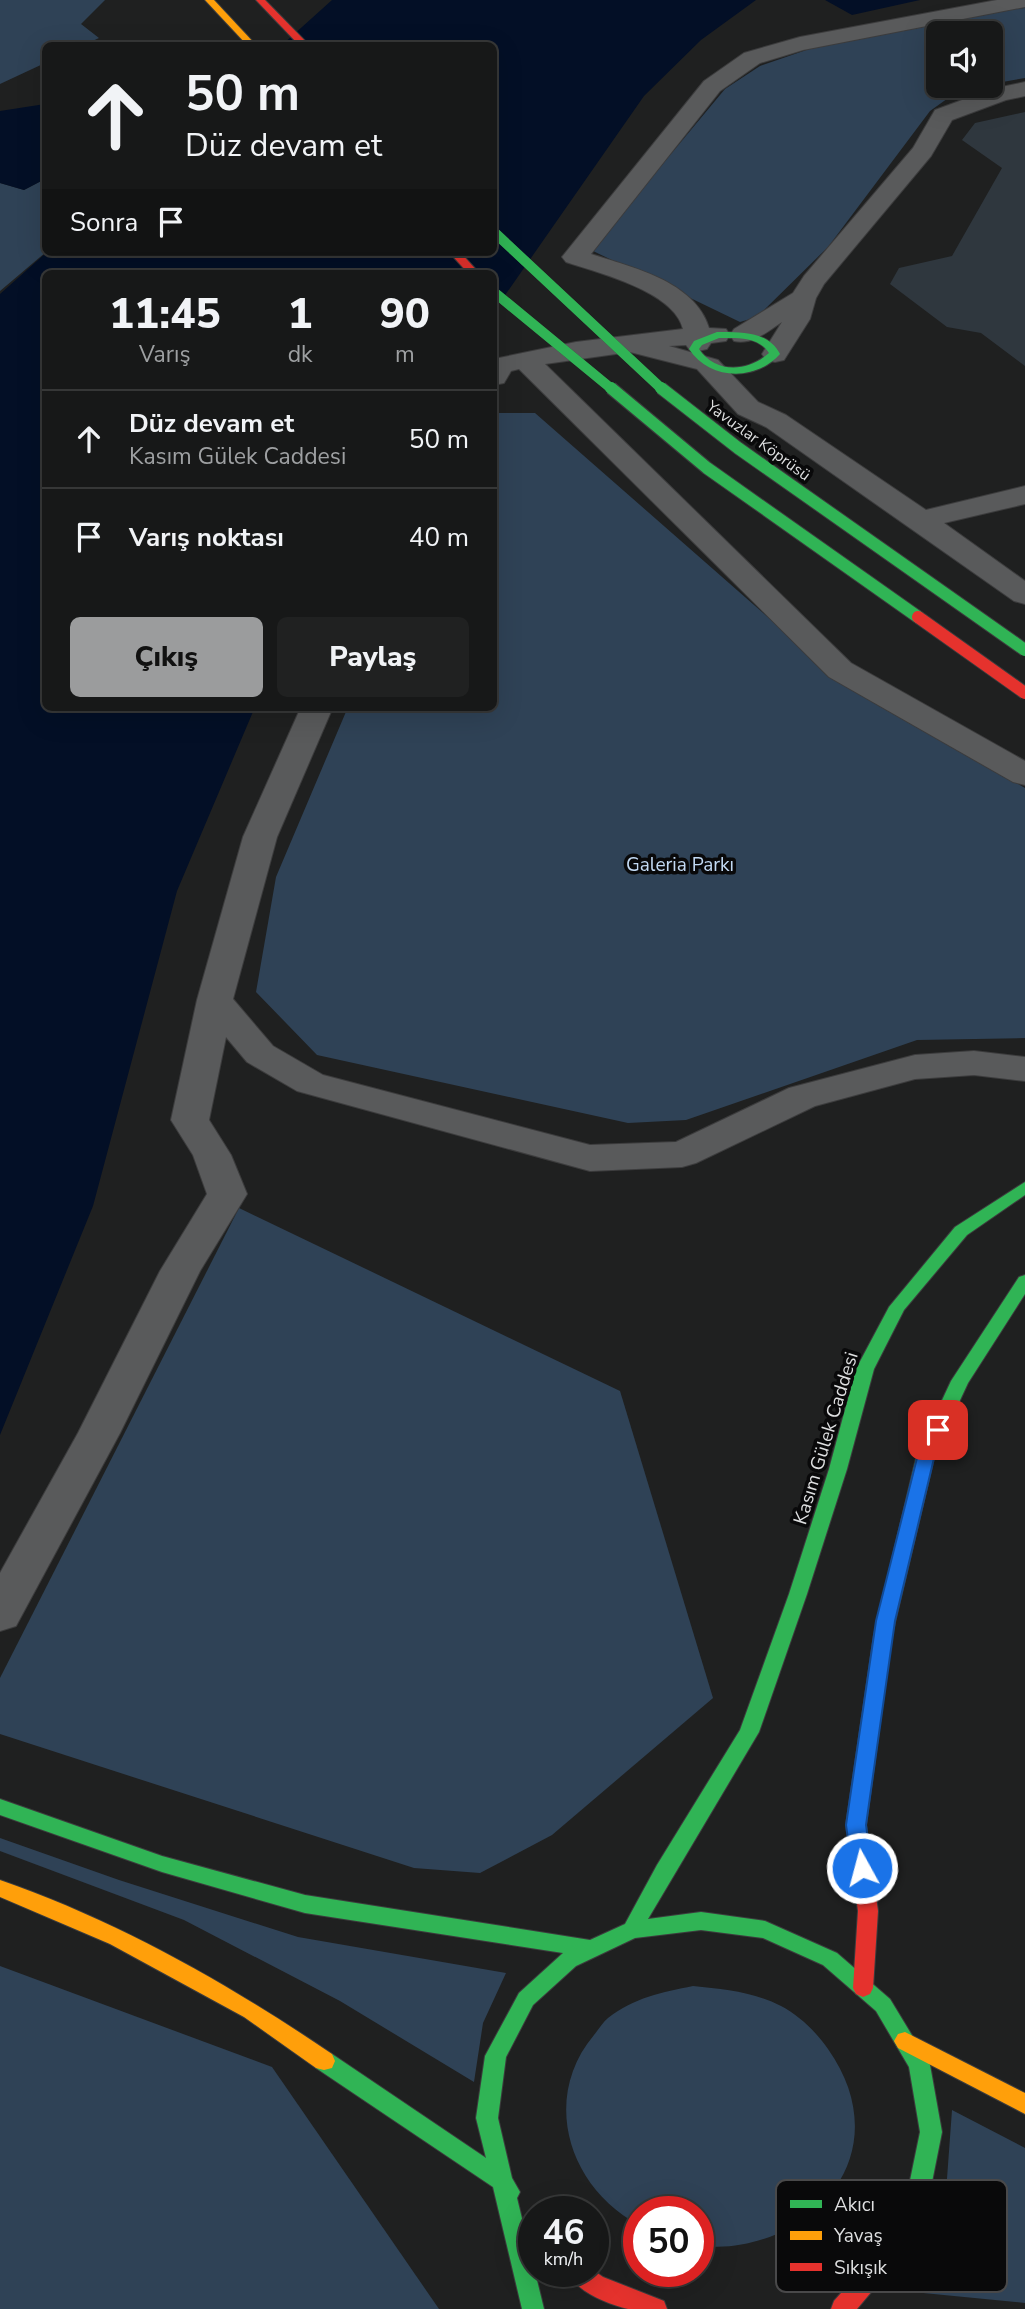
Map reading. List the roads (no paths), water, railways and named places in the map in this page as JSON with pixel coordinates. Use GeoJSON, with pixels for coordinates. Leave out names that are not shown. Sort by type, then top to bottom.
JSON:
{"type":"FeatureCollection","features":[{"type":"Feature","properties":{"kind":"main road"},"geometry":{"type":"LineString","coordinates":[[209,0],[249,42]]}},
{"type":"Feature","properties":{"kind":"main road"},"geometry":{"type":"LineString","coordinates":[[260,0],[302,42]]}},
{"type":"Feature","properties":{"kind":"main road","name":"Yavuzlar Köprüsü"},"geometry":{"type":"LineString","coordinates":[[497,235],[651,381],[738,448],[1025,650]]}},
{"type":"Feature","properties":{"kind":"main road"},"geometry":{"type":"LineString","coordinates":[[458,256],[471,270]]}},
{"type":"Feature","properties":{"kind":"main road"},"geometry":{"type":"LineString","coordinates":[[497,294],[707,468],[1025,693]]}},
{"type":"Feature","properties":{"kind":"main road"},"geometry":{"type":"LineString","coordinates":[[766,342],[773,348],[769,360],[737,370],[711,346],[766,342]]}},
{"type":"Feature","properties":{"kind":"main road","name":"Kasım Gülek Caddesi"},"geometry":{"type":"LineString","coordinates":[[632,1930],[664,1871],[749,1732],[798,1594],[838,1469],[865,1369],[897,1307],[961,1231],[1025,1187]]}},
{"type":"Feature","properties":{"kind":"main road"},"geometry":{"type":"LineString","coordinates":[[863,1988],[868,1911],[856,1825],[885,1621],[926,1454],[960,1381],[1025,1281]]}},
{"type":"Feature","properties":{"kind":"main road"},"geometry":{"type":"LineString","coordinates":[[0,1807],[163,1864],[305,1904],[591,1949]]}},
{"type":"Feature","properties":{"kind":"main road"},"geometry":{"type":"LineString","coordinates":[[0,1888],[117,1938],[251,2011],[502,2180],[518,2206]]}},
{"type":"Feature","properties":{"kind":"main road"},"geometry":{"type":"LineString","coordinates":[[533,2309],[487,2118],[496,2056],[526,1999],[569,1960],[632,1930],[701,1921],[765,1930],[830,1959],[883,2006],[919,2065],[931,2132],[921,2180]]}},
{"type":"Feature","properties":{"kind":"main road"},"geometry":{"type":"LineString","coordinates":[[905,2041],[1025,2104]]}},
{"type":"Feature","properties":{"kind":"main road"},"geometry":{"type":"LineString","coordinates":[[601,2287],[656,2309]]}},
{"type":"Feature","properties":{"kind":"main road"},"geometry":{"type":"LineString","coordinates":[[842,2309],[857,2292]]}},
{"type":"Feature","properties":{"kind":"street"},"geometry":{"type":"LineString","coordinates":[[1025,1],[800,44],[752,58],[712,86],[575,257],[651,285],[680,304],[711,346],[748,408],[776,421],[1025,595]]}},
{"type":"Feature","properties":{"kind":"street"},"geometry":{"type":"LineString","coordinates":[[776,421],[764,389],[769,360],[797,319],[803,298],[813,281],[923,150],[943,115],[1000,94],[1025,89]]}},
{"type":"Feature","properties":{"kind":"street"},"geometry":{"type":"LineString","coordinates":[[497,372],[502,365],[525,360],[630,344],[711,346],[803,298]]}},
{"type":"Feature","properties":{"kind":"street"},"geometry":{"type":"LineString","coordinates":[[525,360],[840,670],[899,706],[1025,775]]}},
{"type":"Feature","properties":{"kind":"street"},"geometry":{"type":"LineString","coordinates":[[921,520],[1025,495]]}},
{"type":"Feature","properties":{"kind":"street"},"geometry":{"type":"LineString","coordinates":[[0,1614],[99,1433],[180,1271],[228,1194],[212,1155],[190,1120],[215,1000],[260,837],[315,711]]}},
{"type":"Feature","properties":{"kind":"street"},"geometry":{"type":"LineString","coordinates":[[215,1000],[260,1054],[310,1083],[590,1158],[682,1154],[802,1097],[915,1067],[974,1063],[1025,1069]]}},
{"type":"Feature","properties":{"kind":"park label","name":"Galeria Parkı"},"geometry":{"type":"Point","coordinates":[680,864]}}]}
